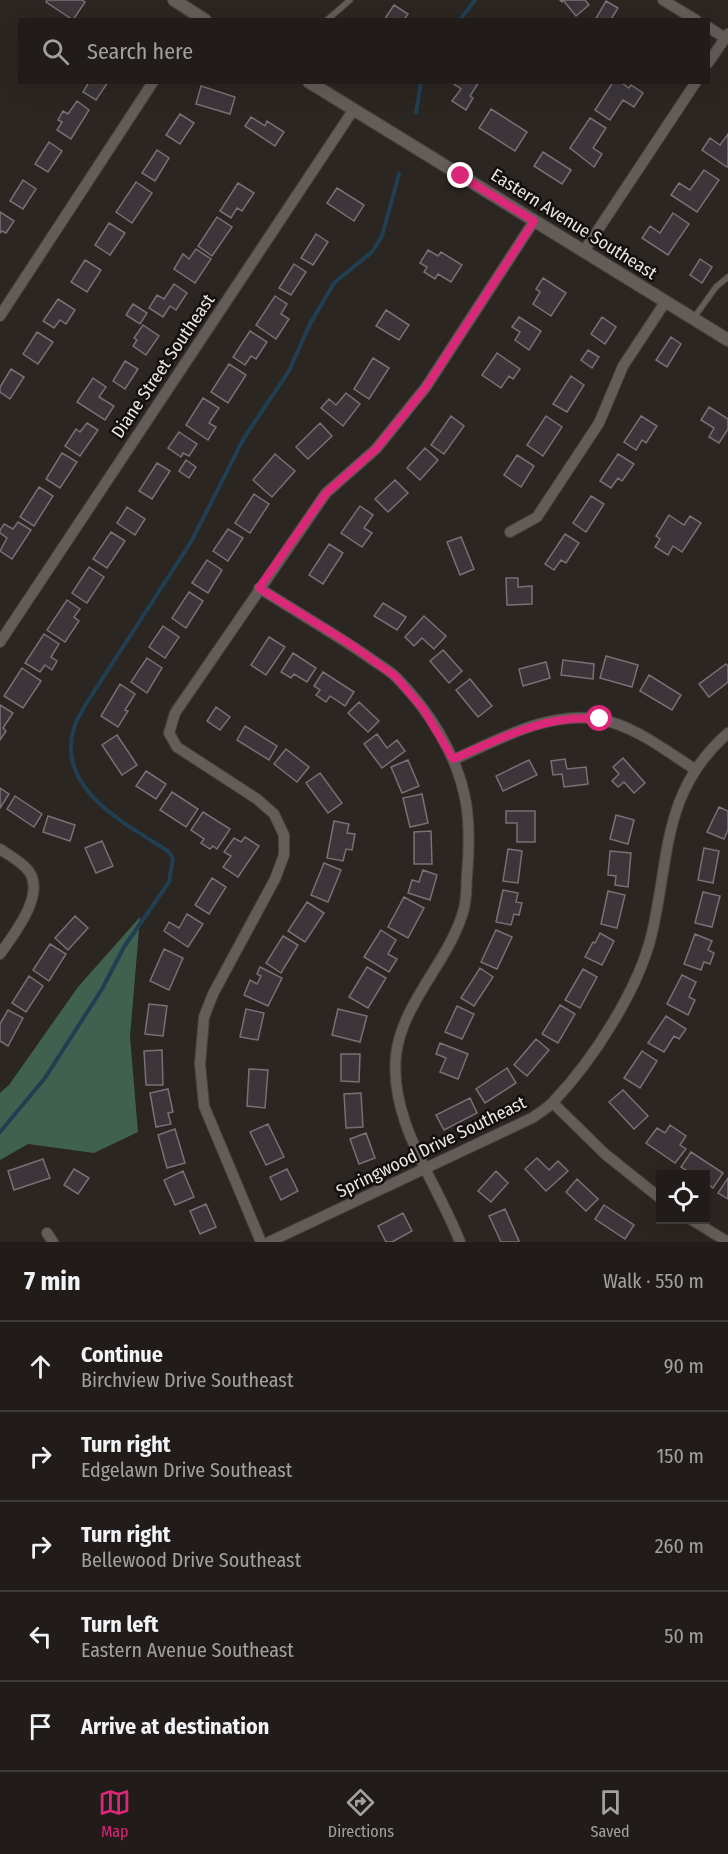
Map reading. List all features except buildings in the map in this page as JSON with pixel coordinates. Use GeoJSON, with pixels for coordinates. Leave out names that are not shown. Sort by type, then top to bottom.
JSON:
{"type":"FeatureCollection","features":[{"type":"Feature","properties":{"kind":"street"},"geometry":{"type":"LineString","coordinates":[[174,0],[199,18]]}},
{"type":"Feature","properties":{"kind":"street"},"geometry":{"type":"LineString","coordinates":[[663,0],[693,18]]}},
{"type":"Feature","properties":{"kind":"street"},"geometry":{"type":"LineString","coordinates":[[710,28],[727,36],[710,60]]}},
{"type":"Feature","properties":{"kind":"street"},"geometry":{"type":"LineString","coordinates":[[0,316],[152,84]]}},
{"type":"Feature","properties":{"kind":"street","name":"Eastern Avenue Southeast"},"geometry":{"type":"LineString","coordinates":[[312,84],[728,340]]}},
{"type":"Feature","properties":{"kind":"street"},"geometry":{"type":"LineString","coordinates":[[584,251],[695,84]]}},
{"type":"Feature","properties":{"kind":"street","name":"Diane Street Southeast"},"geometry":{"type":"LineString","coordinates":[[0,642],[354,109]]}},
{"type":"Feature","properties":{"kind":"street"},"geometry":{"type":"LineString","coordinates":[[261,1242],[204,1106],[200,1064],[204,1017],[213,993],[275,879],[284,855],[284,835],[274,814],[257,799],[177,747],[169,733],[175,713],[326,493],[376,449],[426,387],[534,221]]}},
{"type":"Feature","properties":{"kind":"street"},"geometry":{"type":"LineString","coordinates":[[510,532],[537,517],[599,423],[623,366],[666,302]]}},
{"type":"Feature","properties":{"kind":"street"},"geometry":{"type":"LineString","coordinates":[[259,588],[350,644],[395,676],[424,710],[453,759],[466,802],[468,836],[464,911],[438,967],[408,1016],[396,1054],[400,1105],[426,1169],[460,1242]]}},
{"type":"Feature","properties":{"kind":"street"},"geometry":{"type":"LineString","coordinates":[[453,759],[527,727],[578,717],[600,719],[623,727],[649,740],[696,770]]}},
{"type":"Feature","properties":{"kind":"street","name":"Springwood Drive Southeast"},"geometry":{"type":"LineString","coordinates":[[269,1242],[532,1118],[553,1102],[595,1048],[626,1001],[652,934],[667,843],[678,803],[696,770],[714,746],[728,733]]}},
{"type":"Feature","properties":{"kind":"street"},"geometry":{"type":"LineString","coordinates":[[0,849],[28,870],[35,883],[31,905],[0,954]]}},
{"type":"Feature","properties":{"kind":"street"},"geometry":{"type":"LineString","coordinates":[[553,1102],[605,1154],[656,1195]]}},
{"type":"Feature","properties":{"kind":"street"},"geometry":{"type":"LineString","coordinates":[[699,1224],[728,1242]]}},
{"type":"Feature","properties":{"kind":"lane"},"geometry":{"type":"LineString","coordinates":[[329,18],[350,0]]}},
{"type":"Feature","properties":{"kind":"lane"},"geometry":{"type":"LineString","coordinates":[[693,319],[717,287],[728,277]]}},
{"type":"Feature","properties":{"kind":"green space"},"geometry":{"type":"Polygon","coordinates":[[[140,917],[130,1037],[138,1132],[94,1153],[28,1144],[0,1160],[0,1093],[9,1085],[78,987],[140,917]]]}},
{"type":"Feature","properties":{"kind":"waterway"},"geometry":{"type":"LineString","coordinates":[[462,18],[475,0]]}},
{"type":"Feature","properties":{"kind":"waterway"},"geometry":{"type":"LineString","coordinates":[[416,113],[421,84]]}},
{"type":"Feature","properties":{"kind":"waterway"},"geometry":{"type":"LineString","coordinates":[[0,1132],[45,1078],[102,989],[124,947],[169,882],[173,858],[168,851],[115,816],[84,787],[75,769],[71,750],[76,723],[84,707],[191,542],[244,438],[289,371],[310,324],[334,283],[372,252],[382,236],[399,174]]}},
{"type":"Feature","properties":{"kind":"route"},"geometry":{"type":"LineString","coordinates":[[461,176],[534,221],[426,387],[376,449],[326,493],[259,588],[350,644],[395,676],[424,710],[453,759],[527,727],[578,717],[600,719]]}}]}
